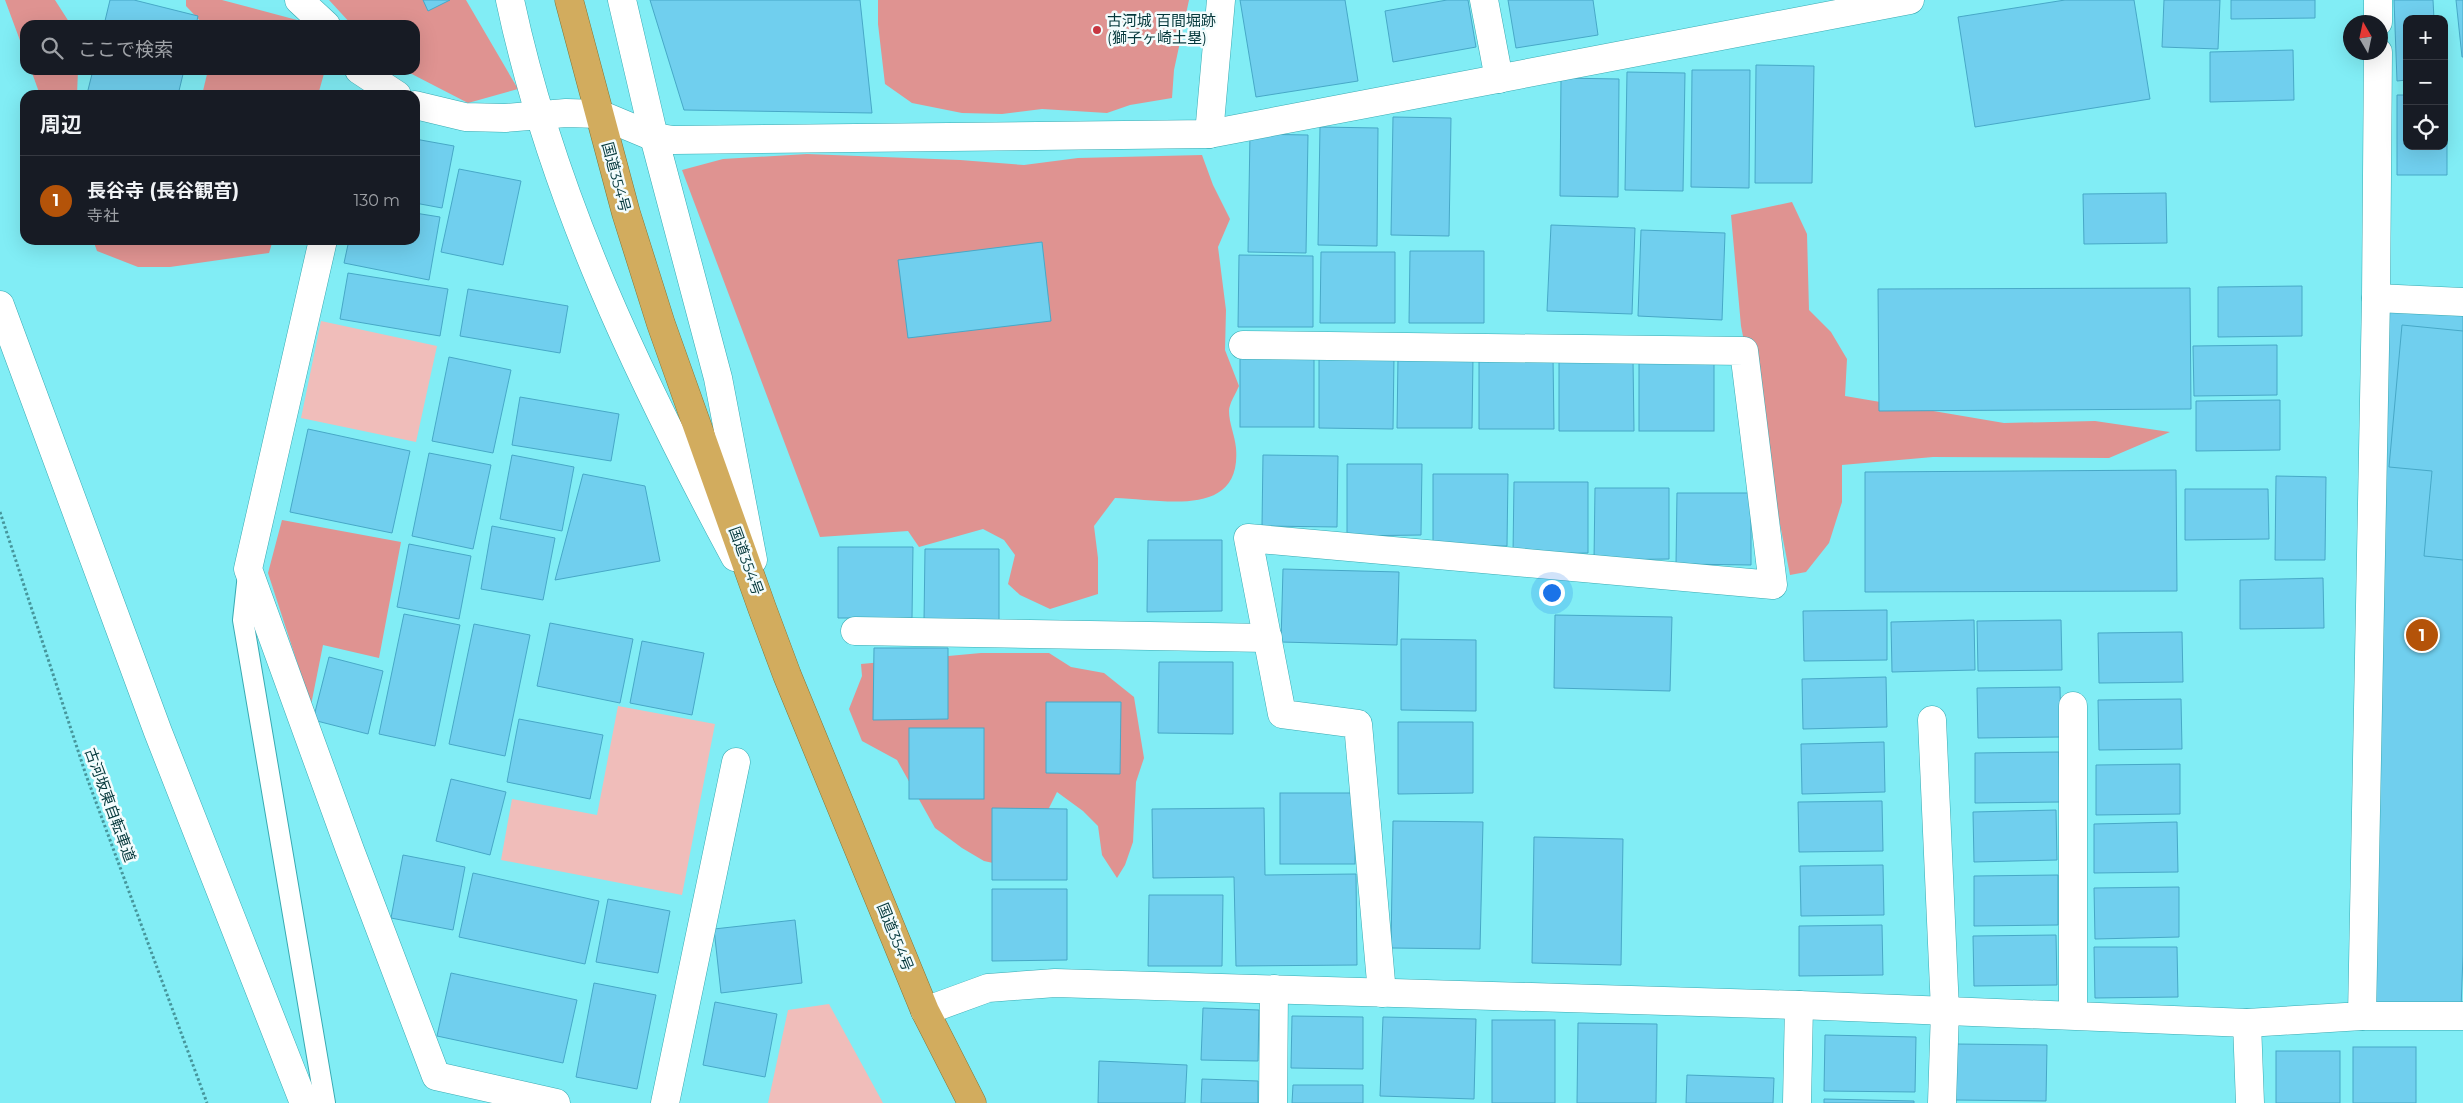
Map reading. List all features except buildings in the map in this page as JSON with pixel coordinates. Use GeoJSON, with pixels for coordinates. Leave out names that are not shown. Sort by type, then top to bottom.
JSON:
{"type":"FeatureCollection","features":[{"type":"Feature","properties":{"kind":"highway","name":"国道354号"},"geometry":{"type":"LineString","coordinates":[[569,0],[626,213],[661,324],[762,608],[787,675],[925,1011],[972,1103]]}},
{"type":"Feature","properties":{"kind":"street"},"geometry":{"type":"LineString","coordinates":[[299,0],[321,20]]}},
{"type":"Feature","properties":{"kind":"street"},"geometry":{"type":"LineString","coordinates":[[510,0],[521,52],[539,116],[577,226],[657,408],[762,608]]}},
{"type":"Feature","properties":{"kind":"street"},"geometry":{"type":"LineString","coordinates":[[622,0],[654,137],[718,378],[762,608]]}},
{"type":"Feature","properties":{"kind":"street"},"geometry":{"type":"LineString","coordinates":[[1209,134],[1221,0]]}},
{"type":"Feature","properties":{"kind":"street"},"geometry":{"type":"LineString","coordinates":[[1484,0],[1499,79]]}},
{"type":"Feature","properties":{"kind":"street"},"geometry":{"type":"LineString","coordinates":[[420,106],[465,117],[539,116],[566,113],[599,114],[654,137],[673,140],[1209,134],[1910,0]]}},
{"type":"Feature","properties":{"kind":"street"},"geometry":{"type":"LineString","coordinates":[[2378,0],[2378,15]]}},
{"type":"Feature","properties":{"kind":"street"},"geometry":{"type":"LineString","coordinates":[[2362,1016],[2376,298],[2378,60]]}},
{"type":"Feature","properties":{"kind":"street"},"geometry":{"type":"LineString","coordinates":[[358,79],[385,90]]}},
{"type":"Feature","properties":{"kind":"street"},"geometry":{"type":"LineString","coordinates":[[321,245],[248,569],[350,850],[436,1076],[556,1103]]}},
{"type":"Feature","properties":{"kind":"street"},"geometry":{"type":"LineString","coordinates":[[2376,298],[2463,302]]}},
{"type":"Feature","properties":{"kind":"street"},"geometry":{"type":"LineString","coordinates":[[0,305],[158,732],[304,1103]]}},
{"type":"Feature","properties":{"kind":"street"},"geometry":{"type":"LineString","coordinates":[[1243,345],[1744,351],[1773,584],[1248,538],[1282,714],[1358,724],[1382,993]]}},
{"type":"Feature","properties":{"kind":"street"},"geometry":{"type":"LineString","coordinates":[[855,631],[1268,638]]}},
{"type":"Feature","properties":{"kind":"street"},"geometry":{"type":"LineString","coordinates":[[2073,706],[2073,1016]]}},
{"type":"Feature","properties":{"kind":"street"},"geometry":{"type":"LineString","coordinates":[[1932,720],[1945,1010],[1942,1103]]}},
{"type":"Feature","properties":{"kind":"street"},"geometry":{"type":"LineString","coordinates":[[664,1103],[736,762]]}},
{"type":"Feature","properties":{"kind":"street"},"geometry":{"type":"LineString","coordinates":[[925,1011],[988,988],[1055,983],[1799,1005],[2247,1023],[2362,1016],[2463,1016]]}},
{"type":"Feature","properties":{"kind":"street"},"geometry":{"type":"LineString","coordinates":[[1272,1103],[1274,989]]}},
{"type":"Feature","properties":{"kind":"street"},"geometry":{"type":"LineString","coordinates":[[1797,1103],[1799,1005]]}},
{"type":"Feature","properties":{"kind":"street"},"geometry":{"type":"LineString","coordinates":[[2247,1023],[2250,1103]]}},
{"type":"Feature","properties":{"kind":"lane"},"geometry":{"type":"LineString","coordinates":[[248,569],[243,620],[325,1103]]}},
{"type":"Feature","properties":{"kind":"path","name":"古河坂東自転車道"},"geometry":{"type":"LineString","coordinates":[[0,512],[86,775],[207,1103]]}},
{"type":"Feature","properties":{"kind":"shaded area"},"geometry":{"type":"Polygon","coordinates":[[[5,0],[55,0],[68,20],[20,20],[20,40],[5,0]]]}},
{"type":"Feature","properties":{"kind":"shaded area"},"geometry":{"type":"Polygon","coordinates":[[[186,0],[222,0],[297,20],[199,20],[186,6],[186,0]]]}},
{"type":"Feature","properties":{"kind":"shaded area"},"geometry":{"type":"Polygon","coordinates":[[[329,0],[466,0],[518,89],[468,103],[414,75],[420,75],[420,20],[347,20],[329,0]]]}},
{"type":"Feature","properties":{"kind":"shaded area"},"geometry":{"type":"Polygon","coordinates":[[[878,0],[1189,0],[1174,70],[1172,98],[1130,105],[1107,113],[1042,109],[1002,114],[962,113],[912,103],[885,84],[878,24],[878,0]]]}},
{"type":"Feature","properties":{"kind":"shaded area"},"geometry":{"type":"Polygon","coordinates":[[[33,75],[78,75],[77,90],[38,90],[33,75]]]}},
{"type":"Feature","properties":{"kind":"shaded area"},"geometry":{"type":"Polygon","coordinates":[[[207,75],[324,75],[319,90],[203,90],[207,75]]]}},
{"type":"Feature","properties":{"kind":"shaded area"},"geometry":{"type":"Polygon","coordinates":[[[807,154],[960,160],[1024,165],[1078,158],[1202,155],[1213,185],[1230,219],[1218,247],[1226,310],[1225,350],[1239,386],[1229,408],[1236,448],[1234,471],[1226,486],[1212,496],[1195,500],[1175,502],[1115,498],[1094,526],[1098,558],[1098,594],[1050,609],[1020,595],[1008,584],[1015,555],[1004,540],[983,529],[919,547],[908,531],[820,537],[682,170],[723,159],[807,154]]]}},
{"type":"Feature","properties":{"kind":"shaded area"},"geometry":{"type":"Polygon","coordinates":[[[1792,202],[1807,234],[1809,310],[1831,332],[1847,359],[1845,396],[2004,423],[2095,421],[2170,432],[2109,458],[1933,457],[1842,465],[1842,502],[1829,543],[1806,572],[1790,575],[1741,326],[1731,215],[1792,202]]]}},
{"type":"Feature","properties":{"kind":"shaded area"},"geometry":{"type":"Polygon","coordinates":[[[95,245],[271,245],[269,253],[170,267],[138,267],[97,251],[95,245]]]}},
{"type":"Feature","properties":{"kind":"shaded area"},"geometry":{"type":"Polygon","coordinates":[[[321,321],[437,346],[416,442],[301,418],[321,321]]]}},
{"type":"Feature","properties":{"kind":"shaded area"},"geometry":{"type":"Polygon","coordinates":[[[282,520],[401,542],[379,658],[323,645],[311,705],[268,573],[282,520]]]}},
{"type":"Feature","properties":{"kind":"shaded area"},"geometry":{"type":"Polygon","coordinates":[[[981,653],[1049,653],[1071,667],[1104,673],[1134,697],[1144,758],[1136,782],[1133,842],[1125,865],[1117,878],[1102,855],[1098,826],[1083,811],[1057,792],[1042,822],[1034,872],[984,861],[962,848],[935,828],[897,760],[862,741],[849,709],[862,676],[861,664],[981,653]]]}},
{"type":"Feature","properties":{"kind":"shaded area"},"geometry":{"type":"Polygon","coordinates":[[[618,706],[715,724],[682,895],[501,860],[512,799],[597,815],[618,706]]]}},
{"type":"Feature","properties":{"kind":"shaded area"},"geometry":{"type":"Polygon","coordinates":[[[829,1004],[883,1103],[768,1103],[788,1010],[829,1004]]]}},
{"type":"Feature","properties":{"kind":"place","name":"古河城 百間堀跡 (獅子ヶ崎土塁)"},"geometry":{"type":"Point","coordinates":[1097,30]}},
{"type":"Feature","properties":{"kind":"place","name":"長谷寺 (長谷観音)"},"geometry":{"type":"Point","coordinates":[2422,635]}}]}
